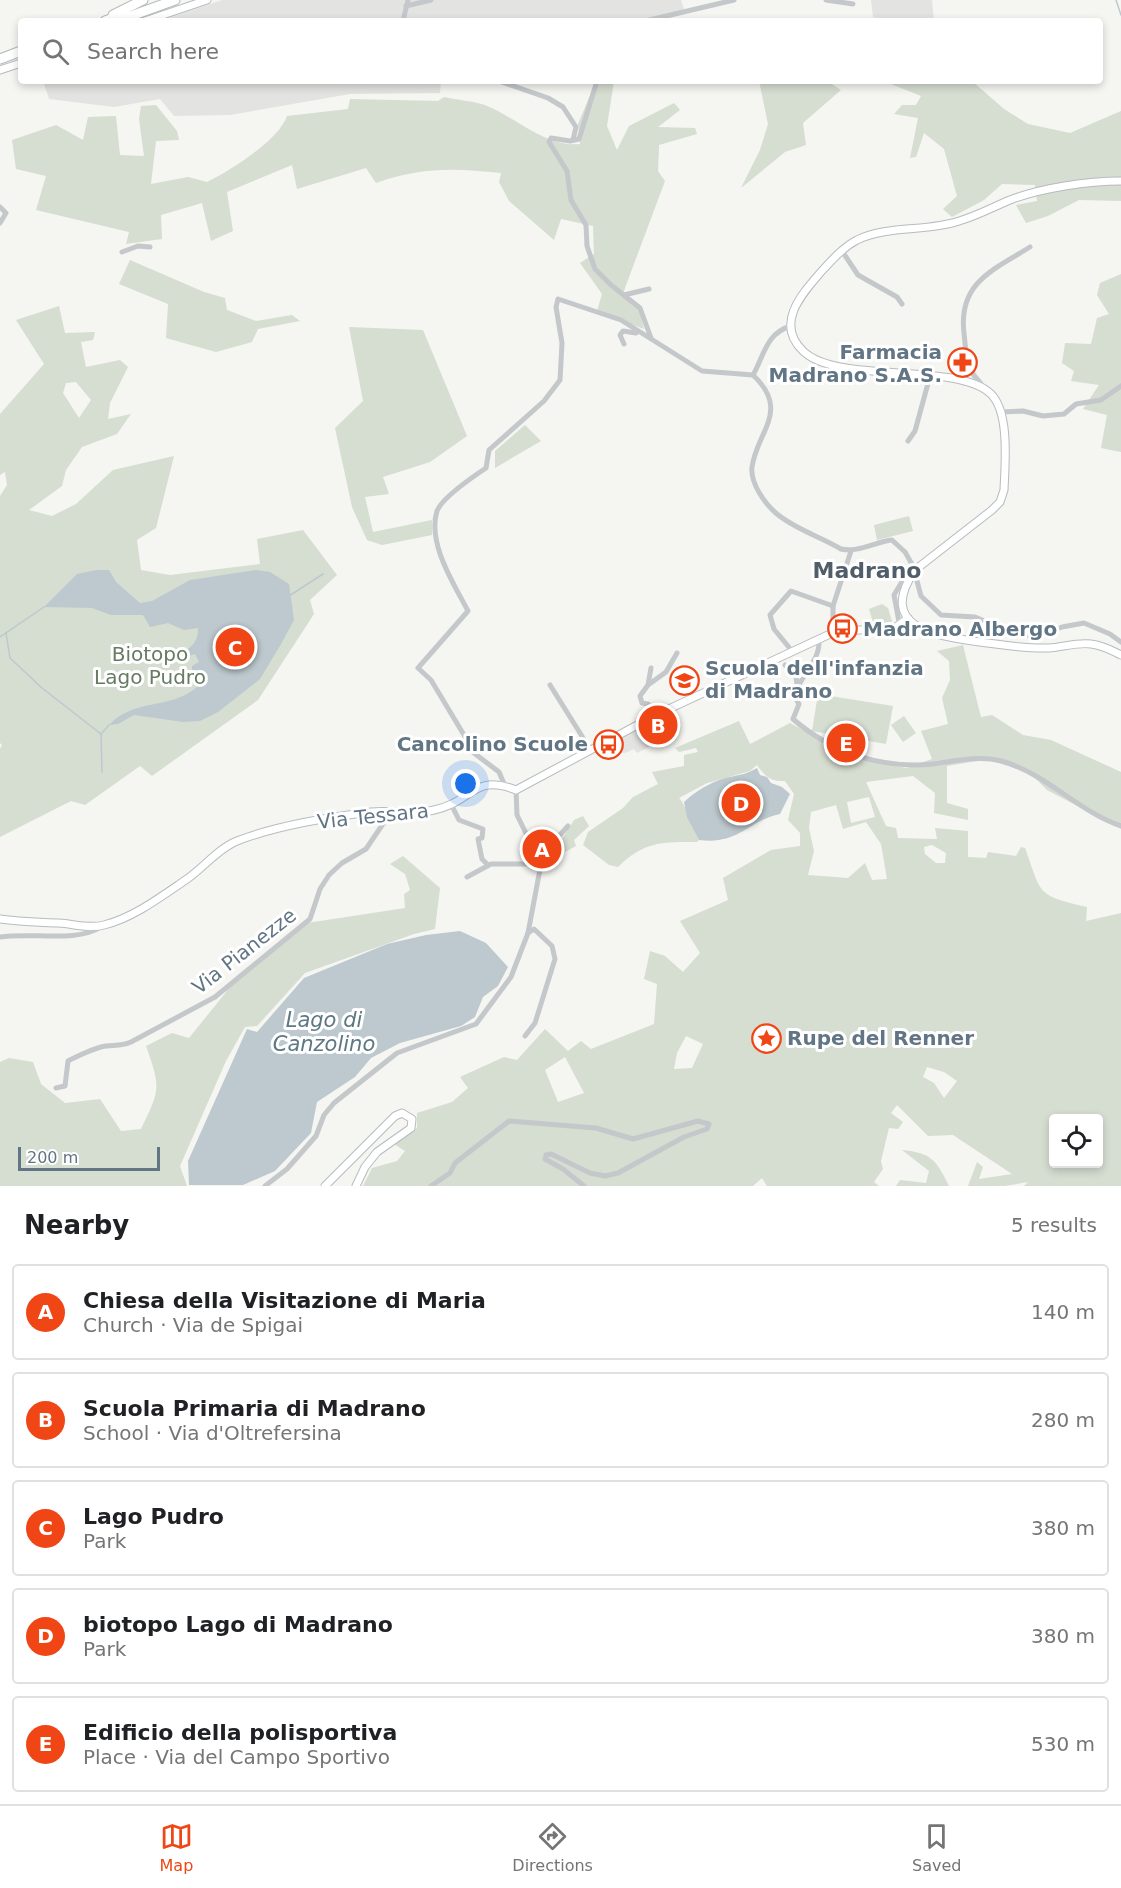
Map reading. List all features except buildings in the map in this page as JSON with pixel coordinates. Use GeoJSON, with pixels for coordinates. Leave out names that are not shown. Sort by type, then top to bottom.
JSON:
{"type":"FeatureCollection","features":[{"type":"Feature","properties":{"kind":"highway"},"geometry":{"type":"LineString","coordinates":[[110,18],[143,0]]}},
{"type":"Feature","properties":{"kind":"highway"},"geometry":{"type":"LineString","coordinates":[[113,18],[163,0]]}},
{"type":"Feature","properties":{"kind":"highway"},"geometry":{"type":"LineString","coordinates":[[125,18],[175,0]]}},
{"type":"Feature","properties":{"kind":"highway"},"geometry":{"type":"LineString","coordinates":[[0,61],[18,54]]}},
{"type":"Feature","properties":{"kind":"main road"},"geometry":{"type":"LineString","coordinates":[[155,18],[207,0]]}},
{"type":"Feature","properties":{"kind":"main road"},"geometry":{"type":"LineString","coordinates":[[0,70],[18,64]]}},
{"type":"Feature","properties":{"kind":"main road"},"geometry":{"type":"LineString","coordinates":[[1121,181],[1039,191],[959,222],[878,233],[857,240],[842,250],[801,295],[795,304],[791,326],[796,342],[816,361],[966,382],[984,389],[998,403],[1001,412],[1004,490],[1000,502],[914,572],[903,593],[908,618],[918,628],[938,636],[1023,648],[1089,643],[1121,655]]}},
{"type":"Feature","properties":{"kind":"main road"},"geometry":{"type":"LineString","coordinates":[[892,630],[899,622],[908,618]]}},
{"type":"Feature","properties":{"kind":"main road"},"geometry":{"type":"LineString","coordinates":[[505,786],[516,790],[656,715],[781,661],[792,651],[830,634],[858,630],[918,628]]}},
{"type":"Feature","properties":{"kind":"main road","name":"Via Tessara"},"geometry":{"type":"LineString","coordinates":[[103,926],[153,902],[235,842],[309,822],[372,812],[428,812],[452,806],[478,786],[487,783],[505,786]]}},
{"type":"Feature","properties":{"kind":"main road"},"geometry":{"type":"LineString","coordinates":[[0,919],[33,924],[103,926]]}},
{"type":"Feature","properties":{"kind":"main road"},"geometry":{"type":"LineString","coordinates":[[324,1186],[395,1116],[402,1113],[410,1116],[411,1128],[377,1152],[365,1167],[356,1186]]}},
{"type":"Feature","properties":{"kind":"street"},"geometry":{"type":"LineString","coordinates":[[404,18],[407,3],[431,0]]}},
{"type":"Feature","properties":{"kind":"street"},"geometry":{"type":"LineString","coordinates":[[655,18],[708,2],[734,0]]}},
{"type":"Feature","properties":{"kind":"street"},"geometry":{"type":"LineString","coordinates":[[826,0],[853,4]]}},
{"type":"Feature","properties":{"kind":"street"},"geometry":{"type":"LineString","coordinates":[[509,84],[529,90],[563,107],[576,127],[573,140]]}},
{"type":"Feature","properties":{"kind":"street"},"geometry":{"type":"LineString","coordinates":[[596,84],[579,139],[551,138],[549,142],[567,171],[572,200],[586,225],[587,246],[595,269],[640,308],[652,339]]}},
{"type":"Feature","properties":{"kind":"street"},"geometry":{"type":"LineString","coordinates":[[0,207],[6,213],[0,223]]}},
{"type":"Feature","properties":{"kind":"street"},"geometry":{"type":"LineString","coordinates":[[122,252],[138,246],[150,247]]}},
{"type":"Feature","properties":{"kind":"street"},"geometry":{"type":"LineString","coordinates":[[984,389],[972,373],[967,357],[963,326],[966,300],[981,278],[1030,247]]}},
{"type":"Feature","properties":{"kind":"street"},"geometry":{"type":"LineString","coordinates":[[842,250],[858,275],[897,297],[902,304]]}},
{"type":"Feature","properties":{"kind":"street"},"geometry":{"type":"LineString","coordinates":[[624,295],[649,289]]}},
{"type":"Feature","properties":{"kind":"street"},"geometry":{"type":"LineString","coordinates":[[505,786],[499,772],[470,750],[464,735],[431,680],[418,668],[468,611],[441,559],[437,512],[445,500],[486,468],[489,450],[544,400],[560,380],[562,343],[556,307],[558,299],[621,320],[702,371],[753,375],[764,385],[770,404],[770,422],[752,466],[753,481],[778,515],[841,549],[850,551],[876,542],[892,540],[905,552],[921,596],[940,615],[975,617],[1016,634],[1038,637],[1069,625],[1084,623],[1110,633],[1121,642]]}},
{"type":"Feature","properties":{"kind":"street"},"geometry":{"type":"LineString","coordinates":[[753,375],[768,342],[783,328],[791,326]]}},
{"type":"Feature","properties":{"kind":"street"},"geometry":{"type":"LineString","coordinates":[[624,344],[620,335],[627,329],[652,339]]}},
{"type":"Feature","properties":{"kind":"street"},"geometry":{"type":"LineString","coordinates":[[908,441],[915,431],[930,376]]}},
{"type":"Feature","properties":{"kind":"street"},"geometry":{"type":"LineString","coordinates":[[1001,412],[1023,411],[1043,416],[1064,414],[1076,404],[1101,400],[1121,386]]}},
{"type":"Feature","properties":{"kind":"street"},"geometry":{"type":"LineString","coordinates":[[837,557],[841,549]]}},
{"type":"Feature","properties":{"kind":"street"},"geometry":{"type":"LineString","coordinates":[[830,634],[833,628],[833,606],[850,551]]}},
{"type":"Feature","properties":{"kind":"street"},"geometry":{"type":"LineString","coordinates":[[899,622],[894,595],[903,580],[914,572]]}},
{"type":"Feature","properties":{"kind":"street"},"geometry":{"type":"LineString","coordinates":[[792,651],[774,629],[770,615],[791,591],[833,606]]}},
{"type":"Feature","properties":{"kind":"street"},"geometry":{"type":"LineString","coordinates":[[797,684],[820,653],[819,640]]}},
{"type":"Feature","properties":{"kind":"street"},"geometry":{"type":"LineString","coordinates":[[656,715],[639,698],[648,685],[666,672],[677,653]]}},
{"type":"Feature","properties":{"kind":"street"},"geometry":{"type":"LineString","coordinates":[[781,661],[796,677],[794,696],[799,704],[793,719],[838,750],[875,762],[916,765],[966,759],[998,760],[1017,766],[1052,784],[1089,812],[1121,826]]}},
{"type":"Feature","properties":{"kind":"street"},"geometry":{"type":"LineString","coordinates":[[648,685],[651,668]]}},
{"type":"Feature","properties":{"kind":"street"},"geometry":{"type":"LineString","coordinates":[[550,685],[591,749]]}},
{"type":"Feature","properties":{"kind":"street"},"geometry":{"type":"LineString","coordinates":[[265,1186],[287,1169],[316,1136],[324,1115],[334,1103],[397,1053],[463,1031],[484,1017],[517,967],[528,933],[540,872],[538,856],[517,815],[516,790]]}},
{"type":"Feature","properties":{"kind":"street"},"geometry":{"type":"LineString","coordinates":[[452,806],[459,820],[483,829],[482,838],[478,839],[482,859],[488,865]]}},
{"type":"Feature","properties":{"kind":"street","name":"Via Pianezze"},"geometry":{"type":"LineString","coordinates":[[56,1089],[65,1086],[68,1061],[91,1050],[107,1046],[121,1047],[214,997],[310,919],[320,889],[329,874],[342,863],[366,849],[391,812]]}},
{"type":"Feature","properties":{"kind":"street"},"geometry":{"type":"LineString","coordinates":[[467,877],[488,865],[526,864],[538,856],[568,826]]}},
{"type":"Feature","properties":{"kind":"street"},"geometry":{"type":"LineString","coordinates":[[0,937],[90,934],[103,926]]}},
{"type":"Feature","properties":{"kind":"street"},"geometry":{"type":"LineString","coordinates":[[525,1036],[535,1023],[555,959],[552,946],[534,929],[528,933]]}},
{"type":"Feature","properties":{"kind":"street"},"geometry":{"type":"LineString","coordinates":[[431,1186],[450,1173],[455,1163],[509,1121],[596,1128],[633,1139],[698,1121],[709,1124],[707,1129],[684,1137],[612,1174],[590,1173],[551,1154],[546,1155],[545,1159],[563,1169],[584,1186]]}},
{"type":"Feature","properties":{"kind":"shaded area"},"geometry":{"type":"Polygon","coordinates":[[[222,0],[681,0],[685,12],[660,18],[169,18],[222,0]]]}},
{"type":"Feature","properties":{"kind":"shaded area"},"geometry":{"type":"Polygon","coordinates":[[[871,0],[932,0],[934,18],[873,17],[871,0]]]}},
{"type":"Feature","properties":{"kind":"shaded area"},"geometry":{"type":"Polygon","coordinates":[[[44,84],[441,84],[440,93],[350,94],[230,115],[174,116],[160,99],[114,107],[49,99],[44,84]]]}},
{"type":"Feature","properties":{"kind":"shaded area"},"geometry":{"type":"Polygon","coordinates":[[[667,714],[674,734],[637,753],[634,749],[625,753],[597,751],[667,714]]]}},
{"type":"Feature","properties":{"kind":"green space"},"geometry":{"type":"Polygon","coordinates":[[[595,84],[614,84],[607,126],[617,150],[629,126],[674,103],[680,110],[658,127],[695,128],[697,134],[659,145],[658,171],[665,181],[622,296],[639,309],[644,329],[597,311],[602,294],[580,263],[594,254],[593,226],[561,219],[554,240],[509,201],[499,182],[501,173],[468,170],[423,171],[376,183],[366,168],[297,189],[292,165],[227,192],[233,231],[211,241],[202,203],[161,215],[162,239],[126,244],[129,232],[36,210],[46,176],[16,169],[12,140],[56,125],[83,140],[88,117],[116,116],[120,155],[144,156],[139,119],[141,106],[156,105],[177,131],[179,140],[156,141],[151,184],[188,177],[207,182],[240,163],[264,145],[287,116],[348,109],[350,99],[438,101],[444,97],[475,102],[496,110],[543,137],[568,144],[580,144],[578,124],[595,84]]]}},
{"type":"Feature","properties":{"kind":"green space"},"geometry":{"type":"Polygon","coordinates":[[[760,84],[832,84],[841,90],[803,123],[806,145],[785,152],[741,188],[760,150],[768,124],[760,84]]]}},
{"type":"Feature","properties":{"kind":"green space"},"geometry":{"type":"Polygon","coordinates":[[[891,84],[975,84],[1004,109],[1028,124],[1070,133],[1121,111],[1121,201],[1079,200],[1048,216],[1026,223],[1016,205],[1037,201],[1035,185],[1002,184],[984,200],[952,217],[943,209],[957,196],[944,149],[924,133],[916,157],[910,158],[918,118],[894,114],[902,105],[916,105],[921,96],[891,84]]]}},
{"type":"Feature","properties":{"kind":"green space"},"geometry":{"type":"Polygon","coordinates":[[[130,260],[204,292],[225,298],[227,310],[256,321],[292,315],[300,321],[258,329],[252,342],[216,352],[166,338],[168,304],[119,284],[130,260]]]}},
{"type":"Feature","properties":{"kind":"green space"},"geometry":{"type":"Polygon","coordinates":[[[1121,274],[1121,452],[1101,448],[1107,415],[1083,409],[1099,385],[1071,381],[1074,371],[1062,363],[1065,343],[1091,344],[1097,318],[1109,314],[1097,295],[1100,283],[1121,274]]]}},
{"type":"Feature","properties":{"kind":"green space","name":"Biotopo Lago Pudro"},"geometry":{"type":"Polygon","coordinates":[[[59,306],[65,333],[95,332],[93,340],[81,342],[86,367],[120,360],[128,367],[110,403],[108,419],[131,414],[117,434],[82,447],[66,470],[62,486],[29,510],[52,516],[76,504],[113,470],[174,456],[156,528],[137,540],[141,570],[170,575],[260,564],[257,539],[303,530],[337,575],[310,600],[314,614],[258,700],[152,776],[140,766],[85,805],[71,801],[0,837],[0,749],[2,745],[0,743],[0,496],[7,485],[5,472],[0,475],[0,414],[44,364],[16,320],[59,306]],[[76,382],[66,383],[63,393],[79,418],[91,400],[76,382]]]}},
{"type":"Feature","properties":{"kind":"green space"},"geometry":{"type":"Polygon","coordinates":[[[349,327],[423,330],[467,436],[430,462],[383,477],[389,494],[365,497],[373,532],[432,520],[432,535],[382,545],[367,540],[352,507],[335,428],[363,401],[349,327]]]}},
{"type":"Feature","properties":{"kind":"green space"},"geometry":{"type":"Polygon","coordinates":[[[525,425],[541,441],[495,468],[495,451],[525,425]]]}},
{"type":"Feature","properties":{"kind":"green space"},"geometry":{"type":"Polygon","coordinates":[[[909,516],[913,531],[877,540],[874,525],[909,516]]]}},
{"type":"Feature","properties":{"kind":"green space"},"geometry":{"type":"Polygon","coordinates":[[[882,604],[888,608],[892,621],[890,625],[874,626],[869,609],[882,604]]]}},
{"type":"Feature","properties":{"kind":"green space"},"geometry":{"type":"Polygon","coordinates":[[[963,645],[981,717],[992,715],[1023,735],[1051,740],[1121,772],[1121,829],[1047,790],[1025,768],[995,758],[947,766],[947,803],[968,809],[968,820],[934,813],[935,793],[913,776],[866,782],[886,826],[896,828],[898,838],[937,839],[935,828],[968,831],[968,857],[986,858],[988,852],[1016,856],[1021,847],[1025,848],[1043,891],[1058,899],[1087,907],[1086,921],[1121,913],[1121,1186],[1024,1186],[1028,1182],[1005,1186],[968,1186],[977,1162],[983,1167],[979,1179],[1012,1174],[953,1135],[928,1136],[897,1105],[891,1113],[903,1122],[898,1129],[889,1128],[881,1161],[883,1169],[874,1182],[879,1186],[767,1186],[762,1178],[753,1186],[363,1186],[372,1168],[397,1161],[405,1151],[394,1144],[417,1128],[417,1113],[452,1102],[468,1088],[460,1077],[504,1057],[517,1060],[545,1029],[568,1051],[581,1041],[591,1049],[654,1024],[657,984],[644,979],[650,951],[665,956],[683,972],[700,953],[680,921],[728,900],[723,878],[771,850],[800,846],[800,833],[788,820],[794,794],[785,781],[769,777],[757,765],[750,771],[707,783],[679,798],[699,840],[697,842],[654,845],[627,858],[618,867],[609,865],[583,845],[588,832],[623,808],[633,797],[658,784],[652,772],[684,766],[684,755],[698,752],[696,748],[679,752],[675,748],[739,721],[750,744],[790,723],[835,747],[906,768],[932,759],[921,731],[948,724],[942,698],[950,680],[949,661],[937,651],[963,645]],[[869,797],[847,802],[851,823],[875,817],[869,797]],[[836,805],[811,812],[809,828],[814,851],[808,875],[848,878],[865,863],[872,880],[887,879],[881,844],[866,822],[843,829],[836,805]],[[932,845],[924,847],[925,854],[936,863],[945,863],[946,853],[932,845]],[[686,1036],[677,1053],[674,1069],[692,1068],[703,1044],[686,1036]],[[565,1057],[545,1070],[558,1102],[584,1093],[565,1057]],[[927,1067],[923,1077],[934,1083],[944,1098],[957,1081],[944,1072],[927,1067]]]}},
{"type":"Feature","properties":{"kind":"green space"},"geometry":{"type":"Polygon","coordinates":[[[818,694],[893,706],[886,744],[812,731],[818,694]]]}},
{"type":"Feature","properties":{"kind":"green space"},"geometry":{"type":"Polygon","coordinates":[[[904,716],[916,733],[903,742],[891,725],[904,716]]]}},
{"type":"Feature","properties":{"kind":"green space"},"geometry":{"type":"Polygon","coordinates":[[[583,816],[589,826],[574,840],[576,846],[565,852],[560,842],[574,820],[583,816]]]}},
{"type":"Feature","properties":{"kind":"green space"},"geometry":{"type":"Polygon","coordinates":[[[403,856],[440,888],[435,929],[414,934],[305,973],[257,1026],[245,1027],[226,1061],[180,1166],[187,1186],[0,1186],[0,1062],[9,1058],[33,1062],[41,1084],[65,1103],[100,1099],[121,1131],[141,1129],[155,1097],[156,1089],[154,1071],[146,1046],[172,1033],[189,1038],[231,986],[307,923],[405,908],[404,894],[410,890],[405,874],[390,864],[403,856]]]}},
{"type":"Feature","properties":{"kind":"green space"},"geometry":{"type":"Polygon","coordinates":[[[902,1150],[920,1153],[932,1159],[949,1186],[896,1186],[900,1180],[926,1183],[929,1171],[902,1150]]]}},
{"type":"Feature","properties":{"kind":"water"},"geometry":{"type":"Polygon","coordinates":[[[109,570],[116,582],[140,603],[152,601],[190,580],[256,570],[270,572],[289,584],[294,620],[260,679],[218,712],[200,721],[183,722],[134,715],[118,724],[109,725],[121,715],[134,709],[186,695],[197,687],[208,674],[192,675],[192,666],[199,662],[195,654],[173,662],[168,659],[193,644],[198,628],[184,630],[168,623],[150,627],[143,615],[111,615],[92,608],[44,607],[77,574],[109,570]]]}},
{"type":"Feature","properties":{"kind":"water"},"geometry":{"type":"Polygon","coordinates":[[[757,768],[760,775],[767,777],[771,783],[782,787],[790,794],[780,814],[769,817],[734,836],[713,841],[699,840],[687,817],[684,802],[714,782],[757,768]]]}},
{"type":"Feature","properties":{"kind":"water","name":"Lago di Canzolino"},"geometry":{"type":"Polygon","coordinates":[[[460,931],[486,943],[508,967],[498,986],[483,997],[475,1017],[461,1026],[400,1043],[371,1058],[355,1077],[317,1102],[311,1133],[275,1171],[243,1185],[189,1185],[188,1161],[247,1029],[257,1032],[304,978],[387,944],[426,935],[460,931]]]}},
{"type":"Feature","properties":{"kind":"waterway"},"geometry":{"type":"LineString","coordinates":[[1116,0],[1121,15]]}},
{"type":"Feature","properties":{"kind":"waterway"},"geometry":{"type":"LineString","coordinates":[[289,596],[323,574]]}},
{"type":"Feature","properties":{"kind":"waterway"},"geometry":{"type":"LineString","coordinates":[[0,637],[44,607]]}},
{"type":"Feature","properties":{"kind":"waterway"},"geometry":{"type":"LineString","coordinates":[[6,633],[10,658],[42,688],[101,734]]}},
{"type":"Feature","properties":{"kind":"waterway"},"geometry":{"type":"LineString","coordinates":[[102,772],[101,734],[109,725]]}},
{"type":"Feature","properties":{"kind":"place","name":"Farmacia Madrano S.A.S."},"geometry":{"type":"Point","coordinates":[963,363]}},
{"type":"Feature","properties":{"kind":"place","name":"Madrano Albergo"},"geometry":{"type":"Point","coordinates":[842,629]}},
{"type":"Feature","properties":{"kind":"place","name":"Lago Pudro"},"geometry":{"type":"Point","coordinates":[235,647]}},
{"type":"Feature","properties":{"kind":"place","name":"Scuola dell'infanzia di Madrano"},"geometry":{"type":"Point","coordinates":[684,680]}},
{"type":"Feature","properties":{"kind":"place","name":"Scuola Primaria di Madrano"},"geometry":{"type":"Point","coordinates":[658,725]}},
{"type":"Feature","properties":{"kind":"place","name":"Edificio della polisportiva"},"geometry":{"type":"Point","coordinates":[846,743]}},
{"type":"Feature","properties":{"kind":"place","name":"Cancolino Scuole"},"geometry":{"type":"Point","coordinates":[609,744]}},
{"type":"Feature","properties":{"kind":"place","name":"biotopo Lago di Madrano"},"geometry":{"type":"Point","coordinates":[741,803]}},
{"type":"Feature","properties":{"kind":"place","name":"Chiesa della Visitazione di Maria"},"geometry":{"type":"Point","coordinates":[542,849]}},
{"type":"Feature","properties":{"kind":"place","name":"Rupe del Renner"},"geometry":{"type":"Point","coordinates":[766,1038]}},
{"type":"Feature","properties":{"kind":"district","name":"Madrano"},"geometry":{"type":"Point","coordinates":[867,570]}}]}
